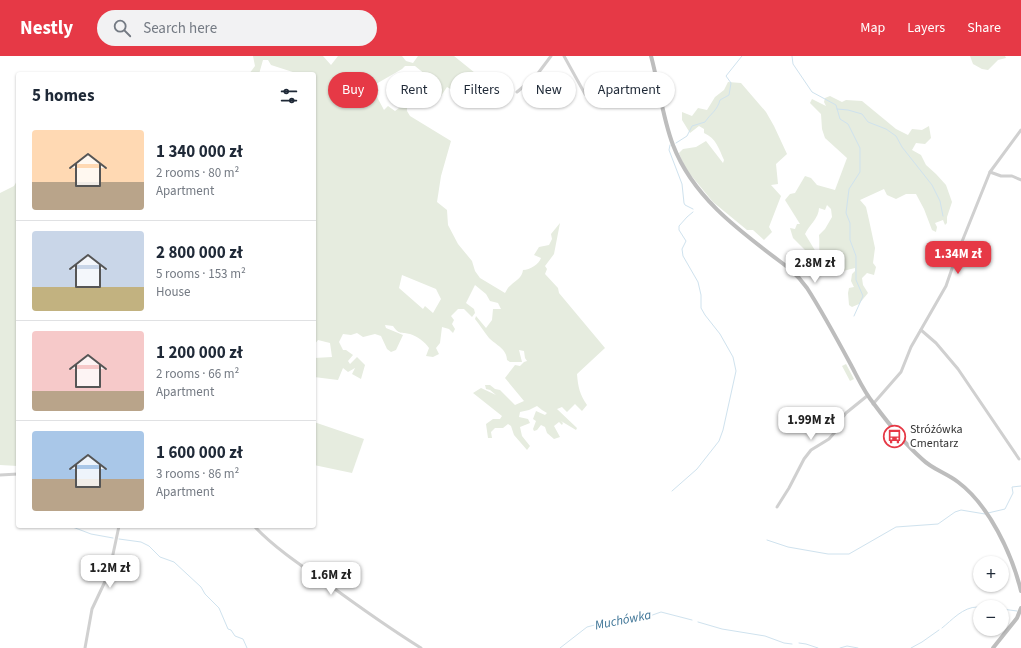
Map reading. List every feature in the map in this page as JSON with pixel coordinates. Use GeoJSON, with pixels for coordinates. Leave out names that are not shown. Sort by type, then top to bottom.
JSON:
{"type":"FeatureCollection","features":[{"type":"Feature","properties":{"kind":"main road"},"geometry":{"type":"LineString","coordinates":[[651,56],[672,141],[686,173],[695,186],[720,213],[790,269],[807,288],[867,396],[922,460],[958,482],[973,496],[985,511],[1006,549],[1021,591]]}},
{"type":"Feature","properties":{"kind":"main road"},"geometry":{"type":"LineString","coordinates":[[993,648],[1020,611]]}},
{"type":"Feature","properties":{"kind":"street"},"geometry":{"type":"LineString","coordinates":[[518,92],[536,76],[551,56]]}},
{"type":"Feature","properties":{"kind":"street"},"geometry":{"type":"LineString","coordinates":[[564,56],[584,92]]}},
{"type":"Feature","properties":{"kind":"street"},"geometry":{"type":"LineString","coordinates":[[874,404],[901,372],[911,346],[946,286],[957,254],[990,172],[1021,130]]}},
{"type":"Feature","properties":{"kind":"street"},"geometry":{"type":"LineString","coordinates":[[990,172],[1001,176],[1012,176],[1021,180]]}},
{"type":"Feature","properties":{"kind":"street"},"geometry":{"type":"LineString","coordinates":[[921,330],[936,343],[958,369],[1019,459]]}},
{"type":"Feature","properties":{"kind":"street"},"geometry":{"type":"LineString","coordinates":[[777,507],[789,488],[804,458],[811,450],[829,439],[846,413],[867,396]]}},
{"type":"Feature","properties":{"kind":"street"},"geometry":{"type":"LineString","coordinates":[[0,476],[16,474]]}},
{"type":"Feature","properties":{"kind":"street"},"geometry":{"type":"LineString","coordinates":[[85,648],[92,609],[109,573],[119,528]]}},
{"type":"Feature","properties":{"kind":"street"},"geometry":{"type":"LineString","coordinates":[[256,528],[263,536],[291,558],[421,648]]}},
{"type":"Feature","properties":{"kind":"shaded area"},"geometry":{"type":"Polygon","coordinates":[[[253,56],[323,56],[331,65],[338,56],[402,56],[406,61],[413,63],[418,56],[454,56],[474,72],[450,72],[450,89],[447,87],[442,94],[442,72],[422,72],[415,66],[405,66],[397,72],[386,72],[386,78],[378,83],[378,72],[328,72],[328,108],[378,108],[378,99],[384,110],[386,108],[391,108],[395,111],[399,108],[407,108],[410,116],[451,141],[441,176],[437,202],[447,210],[448,225],[458,244],[472,261],[475,271],[480,278],[505,293],[520,277],[523,270],[531,268],[538,262],[541,258],[534,255],[539,247],[549,245],[552,239],[551,234],[560,223],[554,254],[545,266],[547,269],[545,274],[558,288],[559,293],[605,348],[577,374],[580,391],[587,405],[582,411],[575,404],[567,412],[562,407],[557,409],[577,428],[576,430],[561,421],[563,423],[562,425],[559,422],[554,426],[560,437],[554,439],[547,433],[545,427],[541,425],[534,431],[533,429],[536,421],[533,419],[536,411],[545,415],[547,413],[537,406],[520,412],[519,417],[528,419],[530,423],[520,427],[522,436],[530,446],[527,450],[514,435],[511,426],[508,424],[503,428],[495,428],[491,432],[492,438],[488,438],[486,424],[493,419],[500,419],[502,416],[473,393],[481,388],[496,395],[490,390],[486,389],[485,385],[490,385],[495,389],[500,390],[515,405],[524,401],[505,378],[515,365],[520,366],[527,361],[524,351],[519,350],[522,362],[510,362],[507,360],[507,356],[503,350],[489,338],[475,319],[476,316],[486,328],[492,320],[493,309],[501,309],[498,303],[490,301],[486,294],[475,285],[466,303],[474,309],[475,313],[472,317],[464,309],[458,309],[451,316],[454,320],[452,324],[455,329],[453,333],[449,329],[442,327],[440,343],[436,348],[439,354],[433,357],[426,356],[429,348],[421,340],[410,334],[399,332],[393,326],[385,325],[386,328],[403,335],[396,350],[391,352],[387,349],[381,336],[375,334],[363,337],[357,333],[351,335],[343,334],[339,342],[343,350],[346,350],[353,355],[348,361],[350,364],[357,357],[365,365],[361,379],[352,374],[355,368],[348,372],[343,368],[338,380],[316,377],[316,358],[332,357],[330,343],[318,340],[316,342],[316,72],[293,72],[271,65],[268,60],[263,60],[260,72],[250,72],[255,66],[253,56]],[[402,275],[399,288],[423,309],[425,306],[433,313],[441,299],[436,289],[402,275]]]}},
{"type":"Feature","properties":{"kind":"shaded area"},"geometry":{"type":"Polygon","coordinates":[[[970,56],[1005,56],[1006,58],[998,60],[988,70],[982,69],[973,64],[970,56]]]}},
{"type":"Feature","properties":{"kind":"shaded area"},"geometry":{"type":"Polygon","coordinates":[[[728,82],[741,83],[766,112],[787,154],[776,164],[778,184],[771,185],[781,196],[769,227],[772,232],[764,240],[753,230],[747,230],[713,202],[685,168],[679,153],[683,149],[696,147],[706,141],[723,163],[724,160],[719,148],[708,135],[704,133],[704,129],[699,126],[690,133],[682,120],[682,112],[692,116],[698,108],[707,110],[715,97],[724,90],[728,82]]]}},
{"type":"Feature","properties":{"kind":"shaded area"},"geometry":{"type":"Polygon","coordinates":[[[830,96],[842,102],[846,100],[862,101],[896,129],[908,135],[912,129],[922,130],[929,126],[931,138],[925,144],[916,143],[912,150],[921,155],[926,165],[946,185],[952,202],[947,217],[947,223],[945,225],[943,220],[935,223],[937,227],[936,232],[932,230],[924,209],[916,194],[906,194],[896,199],[887,195],[884,189],[860,200],[866,207],[875,248],[873,263],[876,267],[874,275],[867,273],[862,278],[863,285],[868,293],[859,304],[852,307],[849,305],[848,293],[849,288],[854,287],[851,281],[855,268],[839,272],[825,257],[821,257],[820,254],[819,235],[825,229],[832,217],[831,209],[827,205],[825,210],[819,208],[816,218],[805,234],[819,257],[819,264],[793,238],[790,228],[795,229],[797,224],[800,224],[785,200],[790,194],[795,193],[805,176],[811,178],[817,185],[835,190],[847,158],[825,138],[822,129],[821,114],[810,103],[812,99],[826,106],[824,102],[825,98],[830,96]]]}},
{"type":"Feature","properties":{"kind":"shaded area"},"geometry":{"type":"Polygon","coordinates":[[[16,182],[16,466],[0,465],[0,193],[14,186],[16,182]]]}},
{"type":"Feature","properties":{"kind":"shaded area"},"geometry":{"type":"Polygon","coordinates":[[[846,364],[854,379],[850,381],[842,366],[846,364]]]}},
{"type":"Feature","properties":{"kind":"shaded area"},"geometry":{"type":"Polygon","coordinates":[[[316,423],[364,439],[352,473],[316,465],[316,423]]]}},
{"type":"Feature","properties":{"kind":"waterway"},"geometry":{"type":"LineString","coordinates":[[676,143],[687,136],[692,126],[705,122],[716,109],[720,100],[729,95],[731,83],[726,76],[742,56]]}},
{"type":"Feature","properties":{"kind":"waterway"},"geometry":{"type":"LineString","coordinates":[[792,56],[793,64],[812,92],[836,105],[840,119],[848,124],[860,148],[860,172],[849,189],[846,213],[850,223],[850,240],[856,256],[856,280],[863,296],[854,316]]}},
{"type":"Feature","properties":{"kind":"waterway"},"geometry":{"type":"LineString","coordinates":[[837,109],[862,114],[868,122],[886,129],[896,136],[902,147],[932,185],[940,201],[943,216]]}},
{"type":"Feature","properties":{"kind":"waterway"},"geometry":{"type":"LineString","coordinates":[[670,145],[669,150],[682,184],[684,203],[693,209]]}},
{"type":"Feature","properties":{"kind":"waterway"},"geometry":{"type":"LineString","coordinates":[[672,491],[697,469],[719,441],[723,430],[736,371],[733,357],[720,334],[701,308],[701,295],[698,282],[683,256],[682,249],[686,241],[679,230],[679,226],[693,212]]}},
{"type":"Feature","properties":{"kind":"waterway"},"geometry":{"type":"LineString","coordinates":[[988,513],[1005,509],[1013,493],[1012,487],[1021,486]]}},
{"type":"Feature","properties":{"kind":"waterway"},"geometry":{"type":"LineString","coordinates":[[767,540],[788,547],[828,554],[849,554],[896,527],[938,524],[955,512],[961,510],[985,514]]}},
{"type":"Feature","properties":{"kind":"waterway"},"geometry":{"type":"LineString","coordinates":[[75,528],[91,534],[113,538]]}},
{"type":"Feature","properties":{"kind":"waterway"},"geometry":{"type":"LineString","coordinates":[[119,539],[141,542],[149,546],[160,557],[174,562],[201,587],[205,594],[219,608],[228,629],[231,630],[235,636],[243,639],[247,648]]}},
{"type":"Feature","properties":{"kind":"waterway","name":"Muchówka"},"geometry":{"type":"LineString","coordinates":[[942,628],[962,612],[973,608]]}},
{"type":"Feature","properties":{"kind":"waterway","name":"Muchówka"},"geometry":{"type":"LineString","coordinates":[[1009,610],[1017,611]]}},
{"type":"Feature","properties":{"kind":"waterway","name":"Muchówka"},"geometry":{"type":"LineString","coordinates":[[560,648],[587,627],[610,621],[628,621],[644,618],[661,612],[692,620]]}},
{"type":"Feature","properties":{"kind":"waterway","name":"Muchówka"},"geometry":{"type":"LineString","coordinates":[[698,622],[722,629],[765,636],[784,643],[792,644]]}},
{"type":"Feature","properties":{"kind":"waterway","name":"Muchówka"},"geometry":{"type":"LineString","coordinates":[[911,648],[939,630]]}},
{"type":"Feature","properties":{"kind":"waterway","name":"Muchówka"},"geometry":{"type":"LineString","coordinates":[[799,643],[818,648]]}},
{"type":"Feature","properties":{"kind":"waterway","name":"Muchówka"},"geometry":{"type":"LineString","coordinates":[[840,648],[847,646],[858,648]]}},
{"type":"Feature","properties":{"kind":"place","name":"Stróżówka Cmentarz"},"geometry":{"type":"Point","coordinates":[894,436]}}]}
